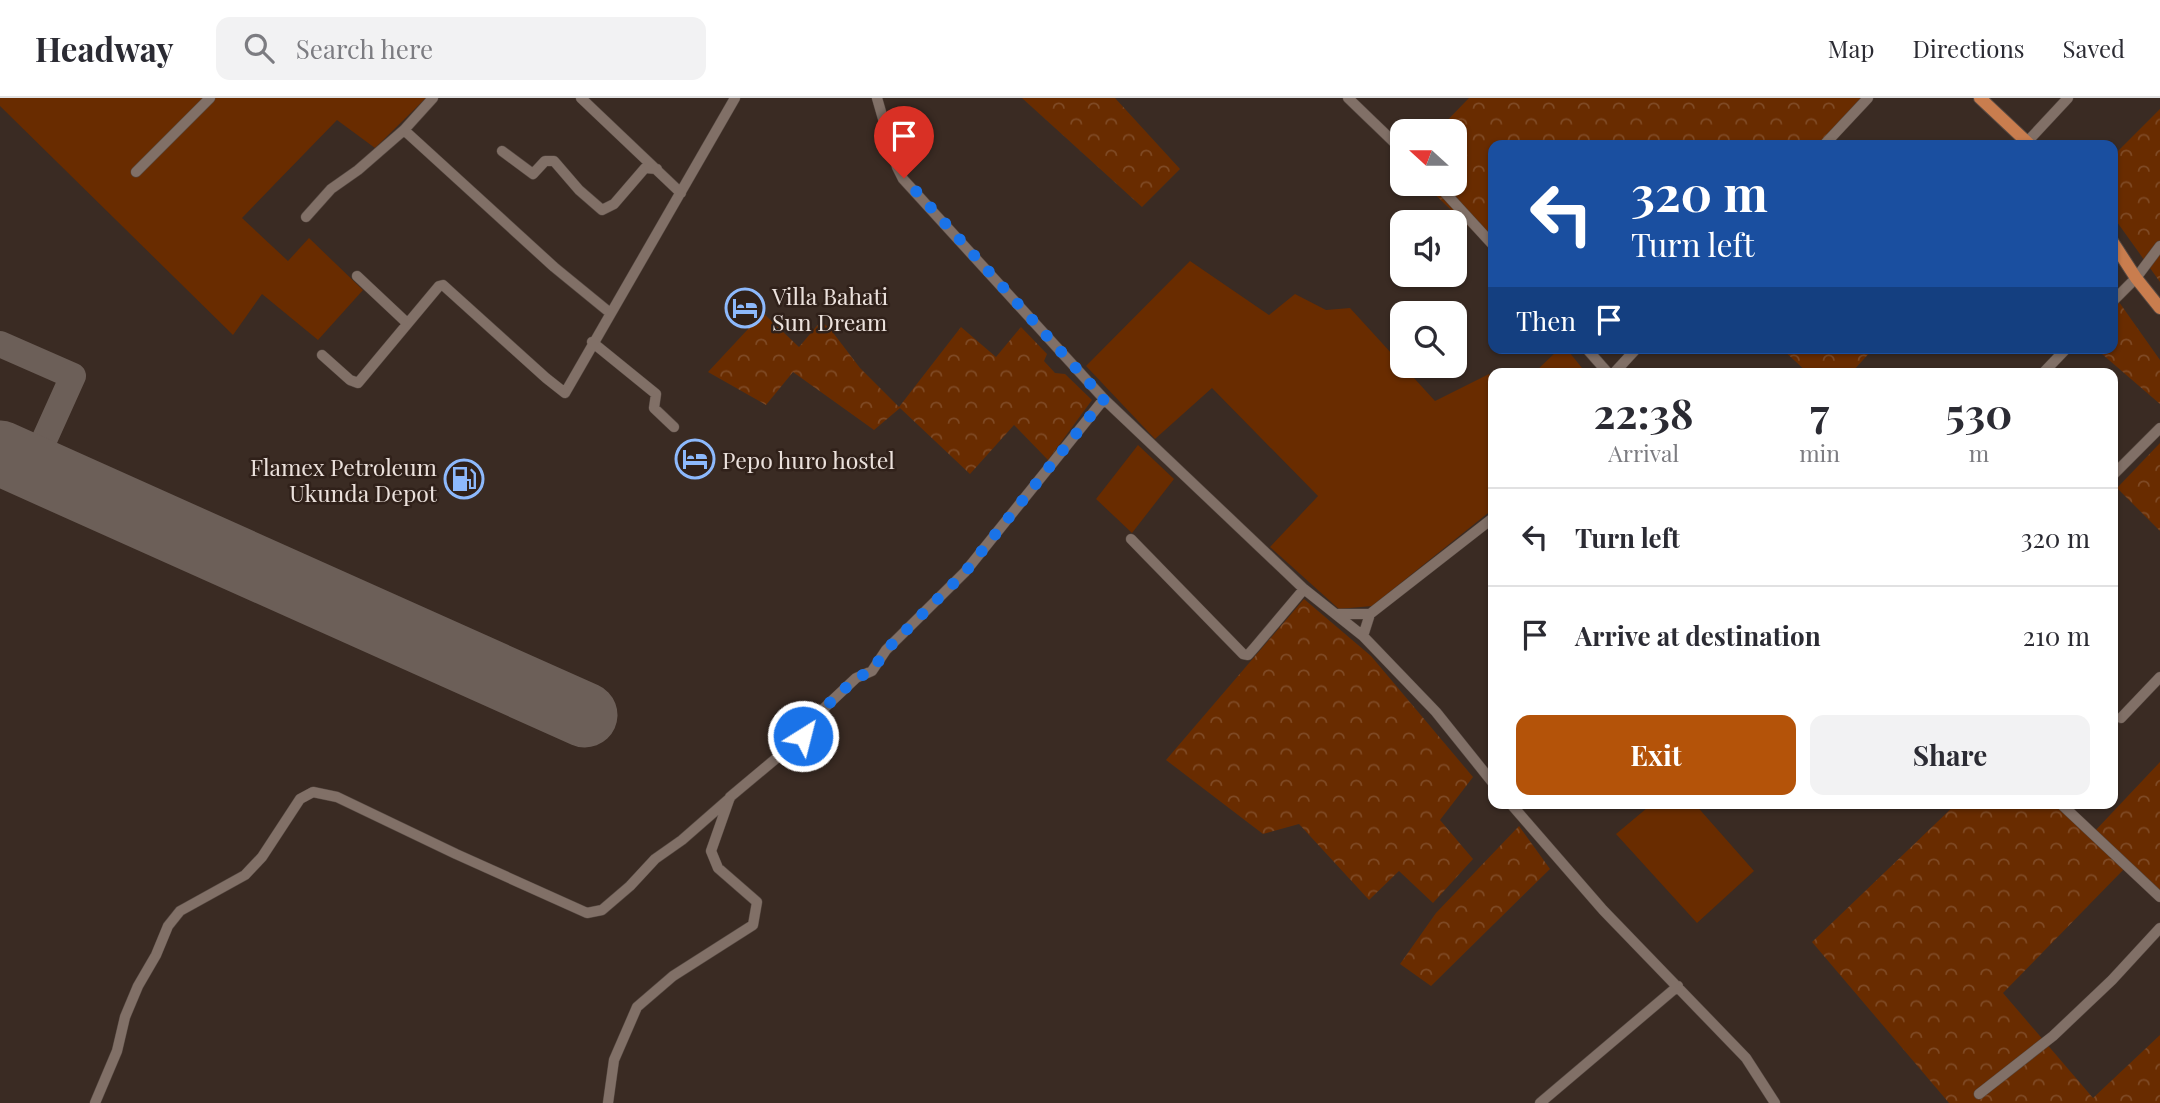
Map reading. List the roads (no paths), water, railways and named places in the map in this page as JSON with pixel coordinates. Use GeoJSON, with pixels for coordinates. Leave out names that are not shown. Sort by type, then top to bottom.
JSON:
{"type":"FeatureCollection","features":[{"type":"Feature","properties":{"kind":"main road"},"geometry":{"type":"LineString","coordinates":[[1980,98],[2025,140]]}},
{"type":"Feature","properties":{"kind":"main road"},"geometry":{"type":"LineString","coordinates":[[2118,250],[2160,308]]}},
{"type":"Feature","properties":{"kind":"street"},"geometry":{"type":"LineString","coordinates":[[136,173],[210,98]]}},
{"type":"Feature","properties":{"kind":"street"},"geometry":{"type":"LineString","coordinates":[[581,98],[681,193]]}},
{"type":"Feature","properties":{"kind":"street"},"geometry":{"type":"LineString","coordinates":[[322,355],[350,380],[358,383],[439,286],[445,285],[565,393],[735,98]]}},
{"type":"Feature","properties":{"kind":"street"},"geometry":{"type":"LineString","coordinates":[[877,98],[897,167],[904,178],[1104,399],[1304,589],[1363,636],[1436,712],[1488,777]]}},
{"type":"Feature","properties":{"kind":"street"},"geometry":{"type":"LineString","coordinates":[[1348,98],[1390,138]]}},
{"type":"Feature","properties":{"kind":"street"},"geometry":{"type":"LineString","coordinates":[[1829,140],[1868,98]]}},
{"type":"Feature","properties":{"kind":"street"},"geometry":{"type":"LineString","coordinates":[[2032,140],[2068,98]]}},
{"type":"Feature","properties":{"kind":"street"},"geometry":{"type":"LineString","coordinates":[[306,217],[331,189],[358,170],[404,130],[431,99]]}},
{"type":"Feature","properties":{"kind":"street"},"geometry":{"type":"LineString","coordinates":[[404,130],[554,267],[610,313]]}},
{"type":"Feature","properties":{"kind":"street"},"geometry":{"type":"LineString","coordinates":[[502,151],[533,174],[545,161],[554,162],[579,190],[603,210],[614,204],[645,169],[657,170]]}},
{"type":"Feature","properties":{"kind":"street"},"geometry":{"type":"LineString","coordinates":[[1448,196],[1488,240]]}},
{"type":"Feature","properties":{"kind":"street"},"geometry":{"type":"LineString","coordinates":[[2118,296],[2136,278],[2160,246]]}},
{"type":"Feature","properties":{"kind":"street"},"geometry":{"type":"LineString","coordinates":[[356,275],[407,323]]}},
{"type":"Feature","properties":{"kind":"street"},"geometry":{"type":"LineString","coordinates":[[592,342],[656,394],[654,408],[674,427]]}},
{"type":"Feature","properties":{"kind":"street"},"geometry":{"type":"LineString","coordinates":[[1591,354],[1604,368]]}},
{"type":"Feature","properties":{"kind":"street"},"geometry":{"type":"LineString","coordinates":[[1619,368],[1631,354]]}},
{"type":"Feature","properties":{"kind":"street"},"geometry":{"type":"LineString","coordinates":[[2048,368],[2061,354]]}},
{"type":"Feature","properties":{"kind":"street"},"geometry":{"type":"LineString","coordinates":[[95,1103],[117,1051],[125,1017],[168,926],[180,911],[245,874],[262,857],[300,799],[313,792],[337,797],[456,855],[587,913],[594,913],[630,886],[655,859],[682,840],[803,736],[820,712],[856,678],[872,671],[886,650],[965,572],[1104,399]]}},
{"type":"Feature","properties":{"kind":"street"},"geometry":{"type":"LineString","coordinates":[[2118,470],[2160,428]]}},
{"type":"Feature","properties":{"kind":"street"},"geometry":{"type":"LineString","coordinates":[[1363,636],[1370,614],[1488,522]]}},
{"type":"Feature","properties":{"kind":"street"},"geometry":{"type":"LineString","coordinates":[[1131,539],[1243,654],[1248,654],[1255,647],[1304,589]]}},
{"type":"Feature","properties":{"kind":"street"},"geometry":{"type":"LineString","coordinates":[[1337,614],[1370,614]]}},
{"type":"Feature","properties":{"kind":"street"},"geometry":{"type":"LineString","coordinates":[[2121,718],[2160,677]]}},
{"type":"Feature","properties":{"kind":"street"},"geometry":{"type":"LineString","coordinates":[[608,1103],[614,1060],[637,1007],[673,976],[753,925],[757,902],[718,868],[711,851],[730,797]]}},
{"type":"Feature","properties":{"kind":"street"},"geometry":{"type":"LineString","coordinates":[[1515,809],[1603,909],[1746,1058],[1775,1103]]}},
{"type":"Feature","properties":{"kind":"street"},"geometry":{"type":"LineString","coordinates":[[2066,809],[2160,898]]}},
{"type":"Feature","properties":{"kind":"street"},"geometry":{"type":"LineString","coordinates":[[1979,1094],[2053,1036],[2112,980],[2160,928]]}},
{"type":"Feature","properties":{"kind":"street"},"geometry":{"type":"LineString","coordinates":[[1540,1103],[1678,986]]}},
{"type":"Feature","properties":{"kind":"place","name":"Villa Bahati Sun Dream"},"geometry":{"type":"Point","coordinates":[745,308]}},
{"type":"Feature","properties":{"kind":"place","name":"Pepo huro hostel"},"geometry":{"type":"Point","coordinates":[695,459]}},
{"type":"Feature","properties":{"kind":"place","name":"Flamex Petroleum Ukunda Depot"},"geometry":{"type":"Point","coordinates":[464,479]}}]}
